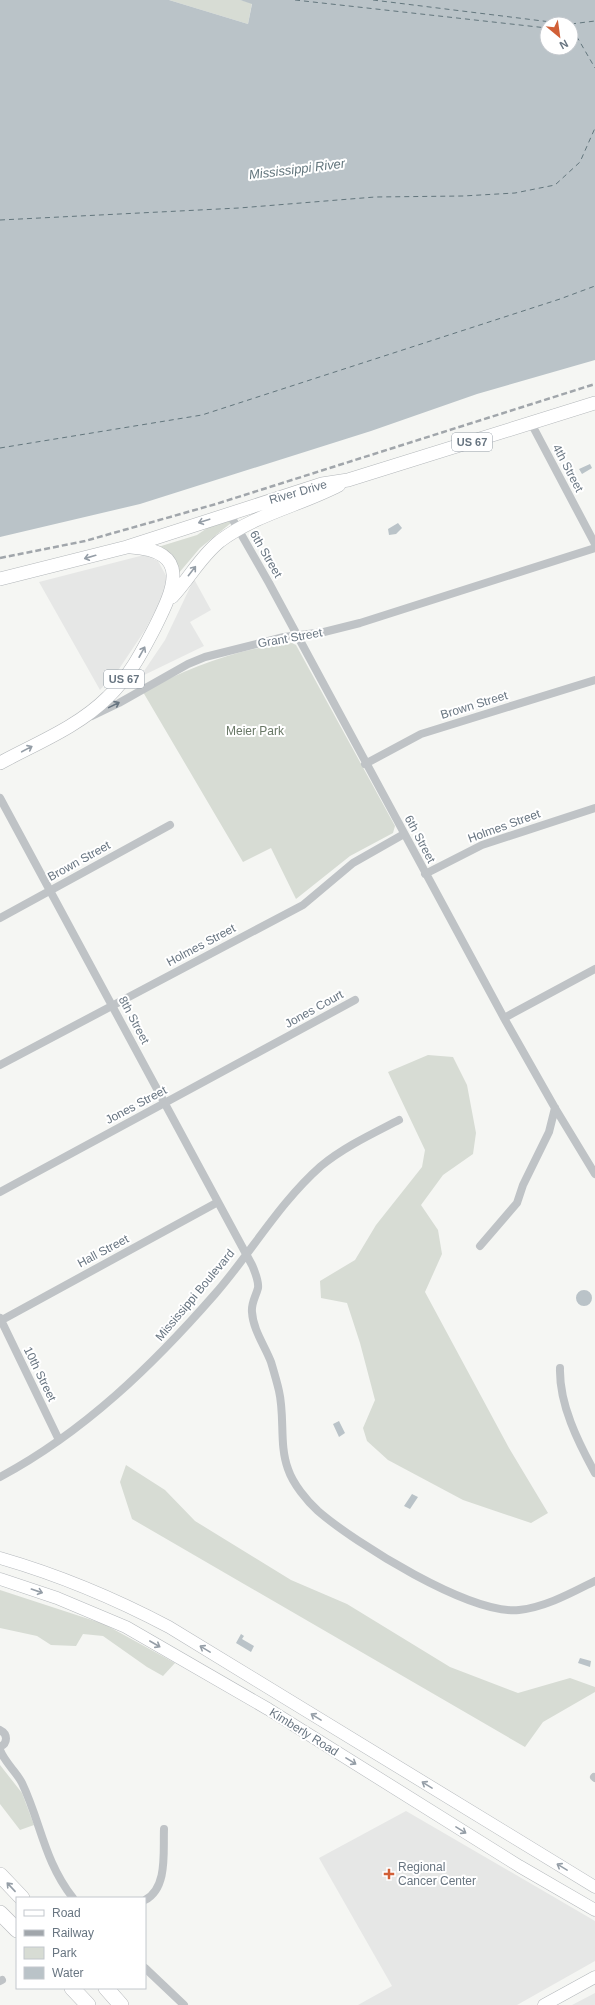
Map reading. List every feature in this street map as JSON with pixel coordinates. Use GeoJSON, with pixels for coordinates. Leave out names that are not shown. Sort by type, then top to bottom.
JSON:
{"type":"FeatureCollection","features":[{"type":"Feature","properties":{"kind":"highway"},"geometry":{"type":"LineString","coordinates":[[0,1875],[21,1897]]}},
{"type":"Feature","properties":{"kind":"highway"},"geometry":{"type":"LineString","coordinates":[[0,1912],[16,1929]]}},
{"type":"Feature","properties":{"kind":"highway"},"geometry":{"type":"LineString","coordinates":[[73,1989],[88,2005]]}},
{"type":"Feature","properties":{"kind":"highway"},"geometry":{"type":"LineString","coordinates":[[107,1989],[121,2005]]}},
{"type":"Feature","properties":{"kind":"main road","name":"River Drive"},"geometry":{"type":"LineString","coordinates":[[0,579],[127,547],[322,484],[348,480],[595,403]]}},
{"type":"Feature","properties":{"kind":"main road","name":"US 67"},"geometry":{"type":"LineString","coordinates":[[54,734],[83,719],[108,697],[127,676],[141,654],[168,601],[200,561],[219,542],[253,521],[323,493],[348,480]]}},
{"type":"Feature","properties":{"kind":"main road"},"geometry":{"type":"LineString","coordinates":[[127,547],[148,548],[157,551],[169,562],[172,569],[174,582],[168,601]]}},
{"type":"Feature","properties":{"kind":"main road","name":"Grant Street"},"geometry":{"type":"LineString","coordinates":[[0,763],[54,734]]}},
{"type":"Feature","properties":{"kind":"main road","name":"Kimberly Road"},"geometry":{"type":"LineString","coordinates":[[0,1558],[56,1576],[95,1591],[168,1627],[595,1887]]}},
{"type":"Feature","properties":{"kind":"main road","name":"Kimberly Road"},"geometry":{"type":"LineString","coordinates":[[0,1579],[57,1598],[126,1627],[268,1709],[513,1862],[595,1910]]}},
{"type":"Feature","properties":{"kind":"main road"},"geometry":{"type":"LineString","coordinates":[[544,2005],[595,1977]]}},
{"type":"Feature","properties":{"kind":"street","name":"4th Street"},"geometry":{"type":"LineString","coordinates":[[531,423],[595,544]]}},
{"type":"Feature","properties":{"kind":"street","name":"6th Street"},"geometry":{"type":"LineString","coordinates":[[229,513],[298,636],[365,764],[504,1018],[555,1108],[595,1174]]}},
{"type":"Feature","properties":{"kind":"street","name":"Grant Street"},"geometry":{"type":"LineString","coordinates":[[54,734],[119,703],[205,656],[284,637],[324,632],[360,623],[595,548]]}},
{"type":"Feature","properties":{"kind":"street","name":"Brown Street"},"geometry":{"type":"LineString","coordinates":[[365,764],[421,734],[595,680]]}},
{"type":"Feature","properties":{"kind":"street","name":"8th Street"},"geometry":{"type":"LineString","coordinates":[[0,798],[252,1265],[258,1287],[252,1311],[254,1326],[271,1362],[280,1392],[284,1457],[291,1477],[318,1510],[387,1559],[454,1595],[490,1608],[518,1610],[541,1604],[568,1594],[595,1581]]}},
{"type":"Feature","properties":{"kind":"street","name":"Holmes Street"},"geometry":{"type":"LineString","coordinates":[[425,874],[482,845],[595,808]]}},
{"type":"Feature","properties":{"kind":"street","name":"Brown Street"},"geometry":{"type":"LineString","coordinates":[[0,918],[170,825]]}},
{"type":"Feature","properties":{"kind":"street","name":"Holmes Street"},"geometry":{"type":"LineString","coordinates":[[0,1065],[303,905],[353,863],[404,834]]}},
{"type":"Feature","properties":{"kind":"street"},"geometry":{"type":"LineString","coordinates":[[504,1018],[595,969]]}},
{"type":"Feature","properties":{"kind":"street","name":"Jones Court"},"geometry":{"type":"LineString","coordinates":[[284,1039],[355,1000]]}},
{"type":"Feature","properties":{"kind":"street","name":"Jones Street"},"geometry":{"type":"LineString","coordinates":[[0,1192],[284,1039]]}},
{"type":"Feature","properties":{"kind":"street"},"geometry":{"type":"LineString","coordinates":[[480,1246],[517,1203],[523,1185],[549,1132],[555,1108]]}},
{"type":"Feature","properties":{"kind":"street","name":"Mississippi Boulevard"},"geometry":{"type":"LineString","coordinates":[[0,1477],[59,1440],[92,1415],[150,1366],[217,1293],[277,1214],[321,1166],[342,1151],[399,1120]]}},
{"type":"Feature","properties":{"kind":"street","name":"Hall Street"},"geometry":{"type":"LineString","coordinates":[[0,1320],[218,1202]]}},
{"type":"Feature","properties":{"kind":"street","name":"10th Street"},"geometry":{"type":"LineString","coordinates":[[0,1320],[59,1440]]}},
{"type":"Feature","properties":{"kind":"street"},"geometry":{"type":"LineString","coordinates":[[560,1368],[559,1385],[582,1448],[595,1474]]}},
{"type":"Feature","properties":{"kind":"street"},"geometry":{"type":"LineString","coordinates":[[0,1730],[4,1733],[6,1738],[5,1743],[0,1747]]}},
{"type":"Feature","properties":{"kind":"street"},"geometry":{"type":"LineString","coordinates":[[0,1750],[21,1782],[45,1849],[57,1874],[72,1897]]}},
{"type":"Feature","properties":{"kind":"street"},"geometry":{"type":"LineString","coordinates":[[146,1899],[157,1891],[160,1880],[163,1866],[164,1829]]}},
{"type":"Feature","properties":{"kind":"street"},"geometry":{"type":"LineString","coordinates":[[146,1969],[184,2005]]}},
{"type":"Feature","properties":{"kind":"shaded area"},"geometry":{"type":"Polygon","coordinates":[[[144,555],[158,561],[170,583],[145,630],[119,669],[100,690],[39,582],[144,555]]]}},
{"type":"Feature","properties":{"kind":"shaded area"},"geometry":{"type":"Polygon","coordinates":[[[194,579],[211,610],[190,622],[204,646],[140,677],[165,640],[194,579]]]}},
{"type":"Feature","properties":{"kind":"shaded area"},"geometry":{"type":"Polygon","coordinates":[[[406,1811],[595,1921],[595,1961],[517,2005],[358,2005],[392,1986],[319,1858],[406,1811]]]}},
{"type":"Feature","properties":{"kind":"shaded area"},"geometry":{"type":"Polygon","coordinates":[[[595,1993],[595,2005],[572,2005],[595,1993]]]}},
{"type":"Feature","properties":{"kind":"green space"},"geometry":{"type":"Polygon","coordinates":[[[169,0],[240,0],[252,3],[248,24],[169,0]]]}},
{"type":"Feature","properties":{"kind":"green space"},"geometry":{"type":"Polygon","coordinates":[[[229,520],[231,523],[200,548],[178,574],[158,547],[197,535],[213,524],[229,520]]]}},
{"type":"Feature","properties":{"kind":"green space","name":"Meier Park"},"geometry":{"type":"Polygon","coordinates":[[[292,643],[296,645],[395,826],[393,833],[350,856],[296,899],[271,848],[243,862],[143,692],[178,674],[215,660],[253,649],[292,643]]]}},
{"type":"Feature","properties":{"kind":"green space"},"geometry":{"type":"Polygon","coordinates":[[[428,1055],[453,1057],[467,1085],[476,1133],[473,1154],[443,1175],[421,1205],[438,1230],[442,1254],[425,1292],[509,1448],[548,1513],[531,1523],[463,1500],[388,1460],[367,1441],[363,1428],[375,1400],[360,1343],[347,1303],[321,1298],[320,1281],[355,1260],[376,1225],[422,1167],[425,1150],[388,1072],[428,1055]]]}},
{"type":"Feature","properties":{"kind":"green space"},"geometry":{"type":"Polygon","coordinates":[[[126,1465],[165,1490],[195,1521],[291,1580],[347,1604],[450,1667],[518,1693],[570,1678],[595,1687],[595,1692],[543,1722],[525,1747],[132,1519],[120,1482],[126,1465]]]}},
{"type":"Feature","properties":{"kind":"green space"},"geometry":{"type":"Polygon","coordinates":[[[0,1590],[104,1624],[175,1663],[163,1676],[147,1667],[103,1636],[83,1634],[76,1646],[51,1645],[37,1636],[0,1628],[0,1590]]]}},
{"type":"Feature","properties":{"kind":"green space"},"geometry":{"type":"Polygon","coordinates":[[[0,1765],[22,1793],[34,1825],[20,1830],[0,1804],[0,1765]]]}},
{"type":"Feature","properties":{"kind":"water","name":"Mississippi River"},"geometry":{"type":"Polygon","coordinates":[[[0,0],[169,0],[248,24],[252,4],[240,0],[595,0],[595,360],[477,394],[371,431],[140,504],[0,537],[0,0]]]}},
{"type":"Feature","properties":{"kind":"water"},"geometry":{"type":"Polygon","coordinates":[[[590,464],[592,468],[582,474],[579,469],[590,464]]]}},
{"type":"Feature","properties":{"kind":"water"},"geometry":{"type":"Polygon","coordinates":[[[398,523],[402,528],[396,534],[389,535],[388,529],[398,523]]]}},
{"type":"Feature","properties":{"kind":"water"},"geometry":{"type":"Polygon","coordinates":[[[584,1290],[591,1295],[592,1298],[587,1305],[584,1306],[577,1301],[576,1298],[581,1291],[584,1290]]]}},
{"type":"Feature","properties":{"kind":"water"},"geometry":{"type":"Polygon","coordinates":[[[339,1421],[345,1433],[339,1437],[333,1424],[339,1421]]]}},
{"type":"Feature","properties":{"kind":"water"},"geometry":{"type":"Polygon","coordinates":[[[412,1494],[418,1497],[410,1509],[404,1506],[412,1494]]]}},
{"type":"Feature","properties":{"kind":"water"},"geometry":{"type":"Polygon","coordinates":[[[241,1634],[244,1636],[242,1639],[254,1646],[251,1652],[236,1643],[241,1634]]]}},
{"type":"Feature","properties":{"kind":"water"},"geometry":{"type":"Polygon","coordinates":[[[580,1658],[591,1661],[590,1667],[578,1663],[580,1658]]]}},
{"type":"Feature","properties":{"kind":"ferry route"},"geometry":{"type":"LineString","coordinates":[[295,0],[539,27]]}},
{"type":"Feature","properties":{"kind":"ferry route"},"geometry":{"type":"LineString","coordinates":[[373,0],[539,21]]}},
{"type":"Feature","properties":{"kind":"ferry route"},"geometry":{"type":"LineString","coordinates":[[579,23],[595,21]]}},
{"type":"Feature","properties":{"kind":"ferry route"},"geometry":{"type":"LineString","coordinates":[[579,40],[595,68]]}},
{"type":"Feature","properties":{"kind":"ferry route"},"geometry":{"type":"LineString","coordinates":[[0,220],[239,208],[375,197],[463,196],[515,193],[555,185],[580,162],[595,128]]}},
{"type":"Feature","properties":{"kind":"ferry route"},"geometry":{"type":"LineString","coordinates":[[0,448],[202,415],[560,299],[595,286]]}},
{"type":"Feature","properties":{"kind":"railway"},"geometry":{"type":"LineString","coordinates":[[0,558],[85,541],[216,504],[595,384]]}},
{"type":"Feature","properties":{"kind":"place","name":"Regional Cancer Center"},"geometry":{"type":"Point","coordinates":[389,1874]}}]}
